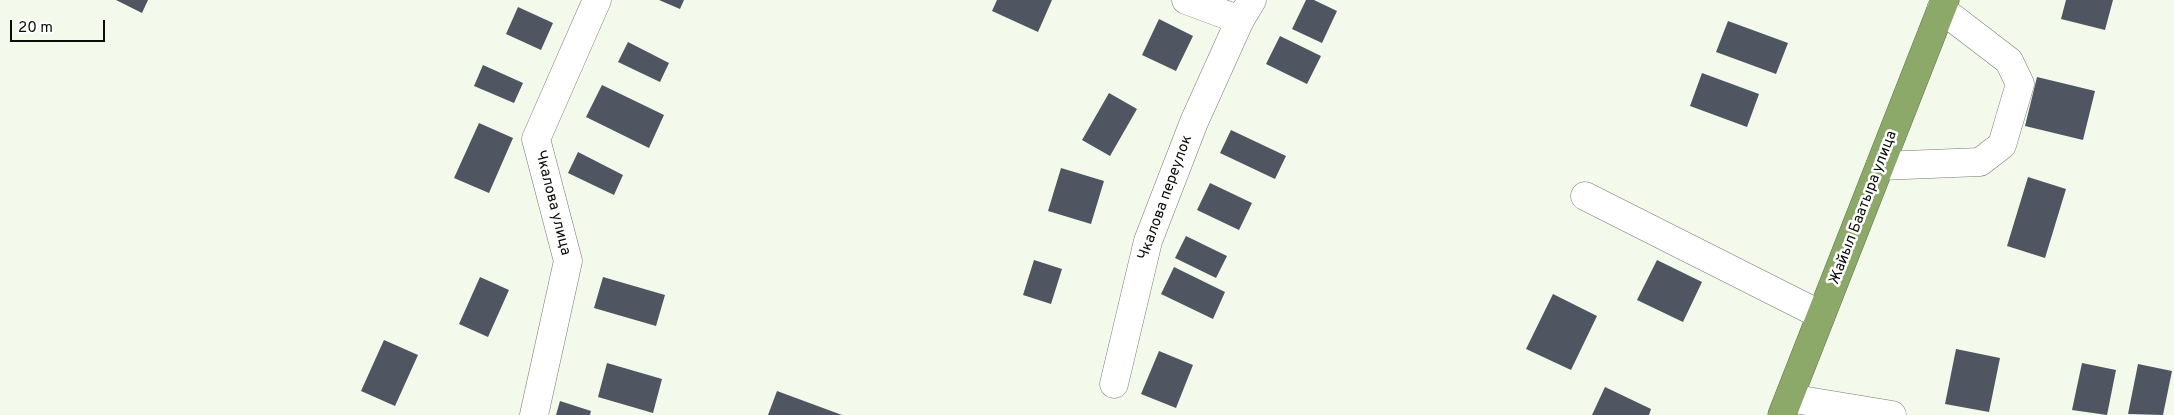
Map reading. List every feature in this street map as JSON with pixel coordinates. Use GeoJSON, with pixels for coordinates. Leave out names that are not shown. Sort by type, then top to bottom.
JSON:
{"type":"FeatureCollection","features":[{"type":"Feature","properties":{"kind":"highway","name":"Жайыл Баатыра улица"},"geometry":{"type":"LineString","coordinates":[[1786,406],[1943,5]]}},
{"type":"Feature","properties":{"kind":"street","name":"Чкалова улица"},"geometry":{"type":"LineString","coordinates":[[534,415],[568,261],[536,140],[597,0]]}},
{"type":"Feature","properties":{"kind":"street","name":"Чкалова переулок"},"geometry":{"type":"LineString","coordinates":[[1114,384],[1148,241],[1194,122],[1246,10],[1186,0]]}},
{"type":"Feature","properties":{"kind":"street"},"geometry":{"type":"LineString","coordinates":[[1880,166],[1980,162],[2002,145],[2020,84],[2009,61],[1943,5]]}},
{"type":"Feature","properties":{"kind":"street"},"geometry":{"type":"LineString","coordinates":[[1585,196],[1822,315]]}},
{"type":"Feature","properties":{"kind":"street"},"geometry":{"type":"LineString","coordinates":[[1786,406],[1892,415]]}},
{"type":"Feature","properties":{"kind":"building"},"geometry":{"type":"Polygon","coordinates":[[[116,0],[148,0],[142,13],[116,0]]]}},
{"type":"Feature","properties":{"kind":"building"},"geometry":{"type":"Polygon","coordinates":[[[659,0],[684,0],[680,9],[659,0]]]}},
{"type":"Feature","properties":{"kind":"building"},"geometry":{"type":"Polygon","coordinates":[[[997,0],[1052,0],[1038,32],[992,11],[997,0]]]}},
{"type":"Feature","properties":{"kind":"building"},"geometry":{"type":"Polygon","coordinates":[[[1306,0],[1314,0],[1337,11],[1322,43],[1292,29],[1306,0]]]}},
{"type":"Feature","properties":{"kind":"building"},"geometry":{"type":"Polygon","coordinates":[[[2066,0],[2113,0],[2105,30],[2061,19],[2066,0]]]}},
{"type":"Feature","properties":{"kind":"building"},"geometry":{"type":"Polygon","coordinates":[[[518,7],[553,23],[541,50],[506,34],[518,7]]]}},
{"type":"Feature","properties":{"kind":"building"},"geometry":{"type":"Polygon","coordinates":[[[1159,19],[1193,36],[1176,71],[1142,55],[1159,19]]]}},
{"type":"Feature","properties":{"kind":"building"},"geometry":{"type":"Polygon","coordinates":[[[1728,21],[1788,43],[1776,74],[1716,52],[1728,21]]]}},
{"type":"Feature","properties":{"kind":"building"},"geometry":{"type":"Polygon","coordinates":[[[1280,36],[1321,56],[1307,84],[1266,64],[1280,36]]]}},
{"type":"Feature","properties":{"kind":"building"},"geometry":{"type":"Polygon","coordinates":[[[628,42],[669,63],[660,82],[618,62],[628,42]]]}},
{"type":"Feature","properties":{"kind":"building"},"geometry":{"type":"Polygon","coordinates":[[[483,65],[523,83],[514,103],[474,86],[483,65]]]}},
{"type":"Feature","properties":{"kind":"building"},"geometry":{"type":"Polygon","coordinates":[[[1702,73],[1759,94],[1747,127],[1690,106],[1702,73]]]}},
{"type":"Feature","properties":{"kind":"building"},"geometry":{"type":"Polygon","coordinates":[[[2037,77],[2095,91],[2083,140],[2025,126],[2037,77]]]}},
{"type":"Feature","properties":{"kind":"building"},"geometry":{"type":"Polygon","coordinates":[[[602,85],[664,115],[649,148],[586,117],[602,85]]]}},
{"type":"Feature","properties":{"kind":"building"},"geometry":{"type":"Polygon","coordinates":[[[1109,93],[1137,109],[1110,156],[1082,140],[1109,93]]]}},
{"type":"Feature","properties":{"kind":"building"},"geometry":{"type":"Polygon","coordinates":[[[479,123],[513,138],[489,193],[454,178],[479,123]]]}},
{"type":"Feature","properties":{"kind":"building"},"geometry":{"type":"Polygon","coordinates":[[[1231,130],[1286,156],[1275,179],[1220,153],[1231,130]]]}},
{"type":"Feature","properties":{"kind":"building"},"geometry":{"type":"Polygon","coordinates":[[[578,152],[623,175],[614,195],[568,173],[578,152]]]}},
{"type":"Feature","properties":{"kind":"building"},"geometry":{"type":"Polygon","coordinates":[[[1061,168],[1104,181],[1091,224],[1048,211],[1061,168]]]}},
{"type":"Feature","properties":{"kind":"building"},"geometry":{"type":"Polygon","coordinates":[[[2028,177],[2066,189],[2045,258],[2007,246],[2028,177]]]}},
{"type":"Feature","properties":{"kind":"building"},"geometry":{"type":"Polygon","coordinates":[[[1210,183],[1252,203],[1239,230],[1197,210],[1210,183]]]}},
{"type":"Feature","properties":{"kind":"building"},"geometry":{"type":"Polygon","coordinates":[[[1186,236],[1227,256],[1216,278],[1175,258],[1186,236]]]}},
{"type":"Feature","properties":{"kind":"building"},"geometry":{"type":"Polygon","coordinates":[[[1034,260],[1062,269],[1051,304],[1023,295],[1034,260]]]}},
{"type":"Feature","properties":{"kind":"building"},"geometry":{"type":"Polygon","coordinates":[[[1657,260],[1702,282],[1683,322],[1637,300],[1657,260]]]}},
{"type":"Feature","properties":{"kind":"building"},"geometry":{"type":"Polygon","coordinates":[[[1174,267],[1225,292],[1213,319],[1161,294],[1174,267]]]}},
{"type":"Feature","properties":{"kind":"building"},"geometry":{"type":"Polygon","coordinates":[[[480,277],[509,290],[488,337],[459,324],[480,277]]]}},
{"type":"Feature","properties":{"kind":"building"},"geometry":{"type":"Polygon","coordinates":[[[603,277],[665,295],[656,326],[594,308],[603,277]]]}},
{"type":"Feature","properties":{"kind":"building"},"geometry":{"type":"Polygon","coordinates":[[[1553,294],[1597,316],[1571,370],[1526,349],[1553,294]]]}},
{"type":"Feature","properties":{"kind":"building"},"geometry":{"type":"Polygon","coordinates":[[[384,340],[418,355],[395,406],[361,391],[384,340]]]}},
{"type":"Feature","properties":{"kind":"building"},"geometry":{"type":"Polygon","coordinates":[[[1956,349],[2000,358],[1989,412],[1945,404],[1956,349]]]}},
{"type":"Feature","properties":{"kind":"building"},"geometry":{"type":"Polygon","coordinates":[[[1159,351],[1193,365],[1176,408],[1141,394],[1159,351]]]}},
{"type":"Feature","properties":{"kind":"building"},"geometry":{"type":"Polygon","coordinates":[[[607,363],[662,379],[653,413],[598,397],[607,363]]]}},
{"type":"Feature","properties":{"kind":"building"},"geometry":{"type":"Polygon","coordinates":[[[2082,363],[2116,370],[2107,415],[2072,410],[2082,363]]]}},
{"type":"Feature","properties":{"kind":"building"},"geometry":{"type":"Polygon","coordinates":[[[2138,364],[2172,371],[2163,415],[2128,414],[2138,364]]]}},
{"type":"Feature","properties":{"kind":"building"},"geometry":{"type":"Polygon","coordinates":[[[1605,387],[1651,409],[1649,415],[1592,415],[1605,387]]]}},
{"type":"Feature","properties":{"kind":"building"},"geometry":{"type":"Polygon","coordinates":[[[777,391],[842,415],[768,415],[777,391]]]}},
{"type":"Feature","properties":{"kind":"building"},"geometry":{"type":"Polygon","coordinates":[[[560,401],[591,411],[590,415],[556,415],[560,401]]]}}]}
